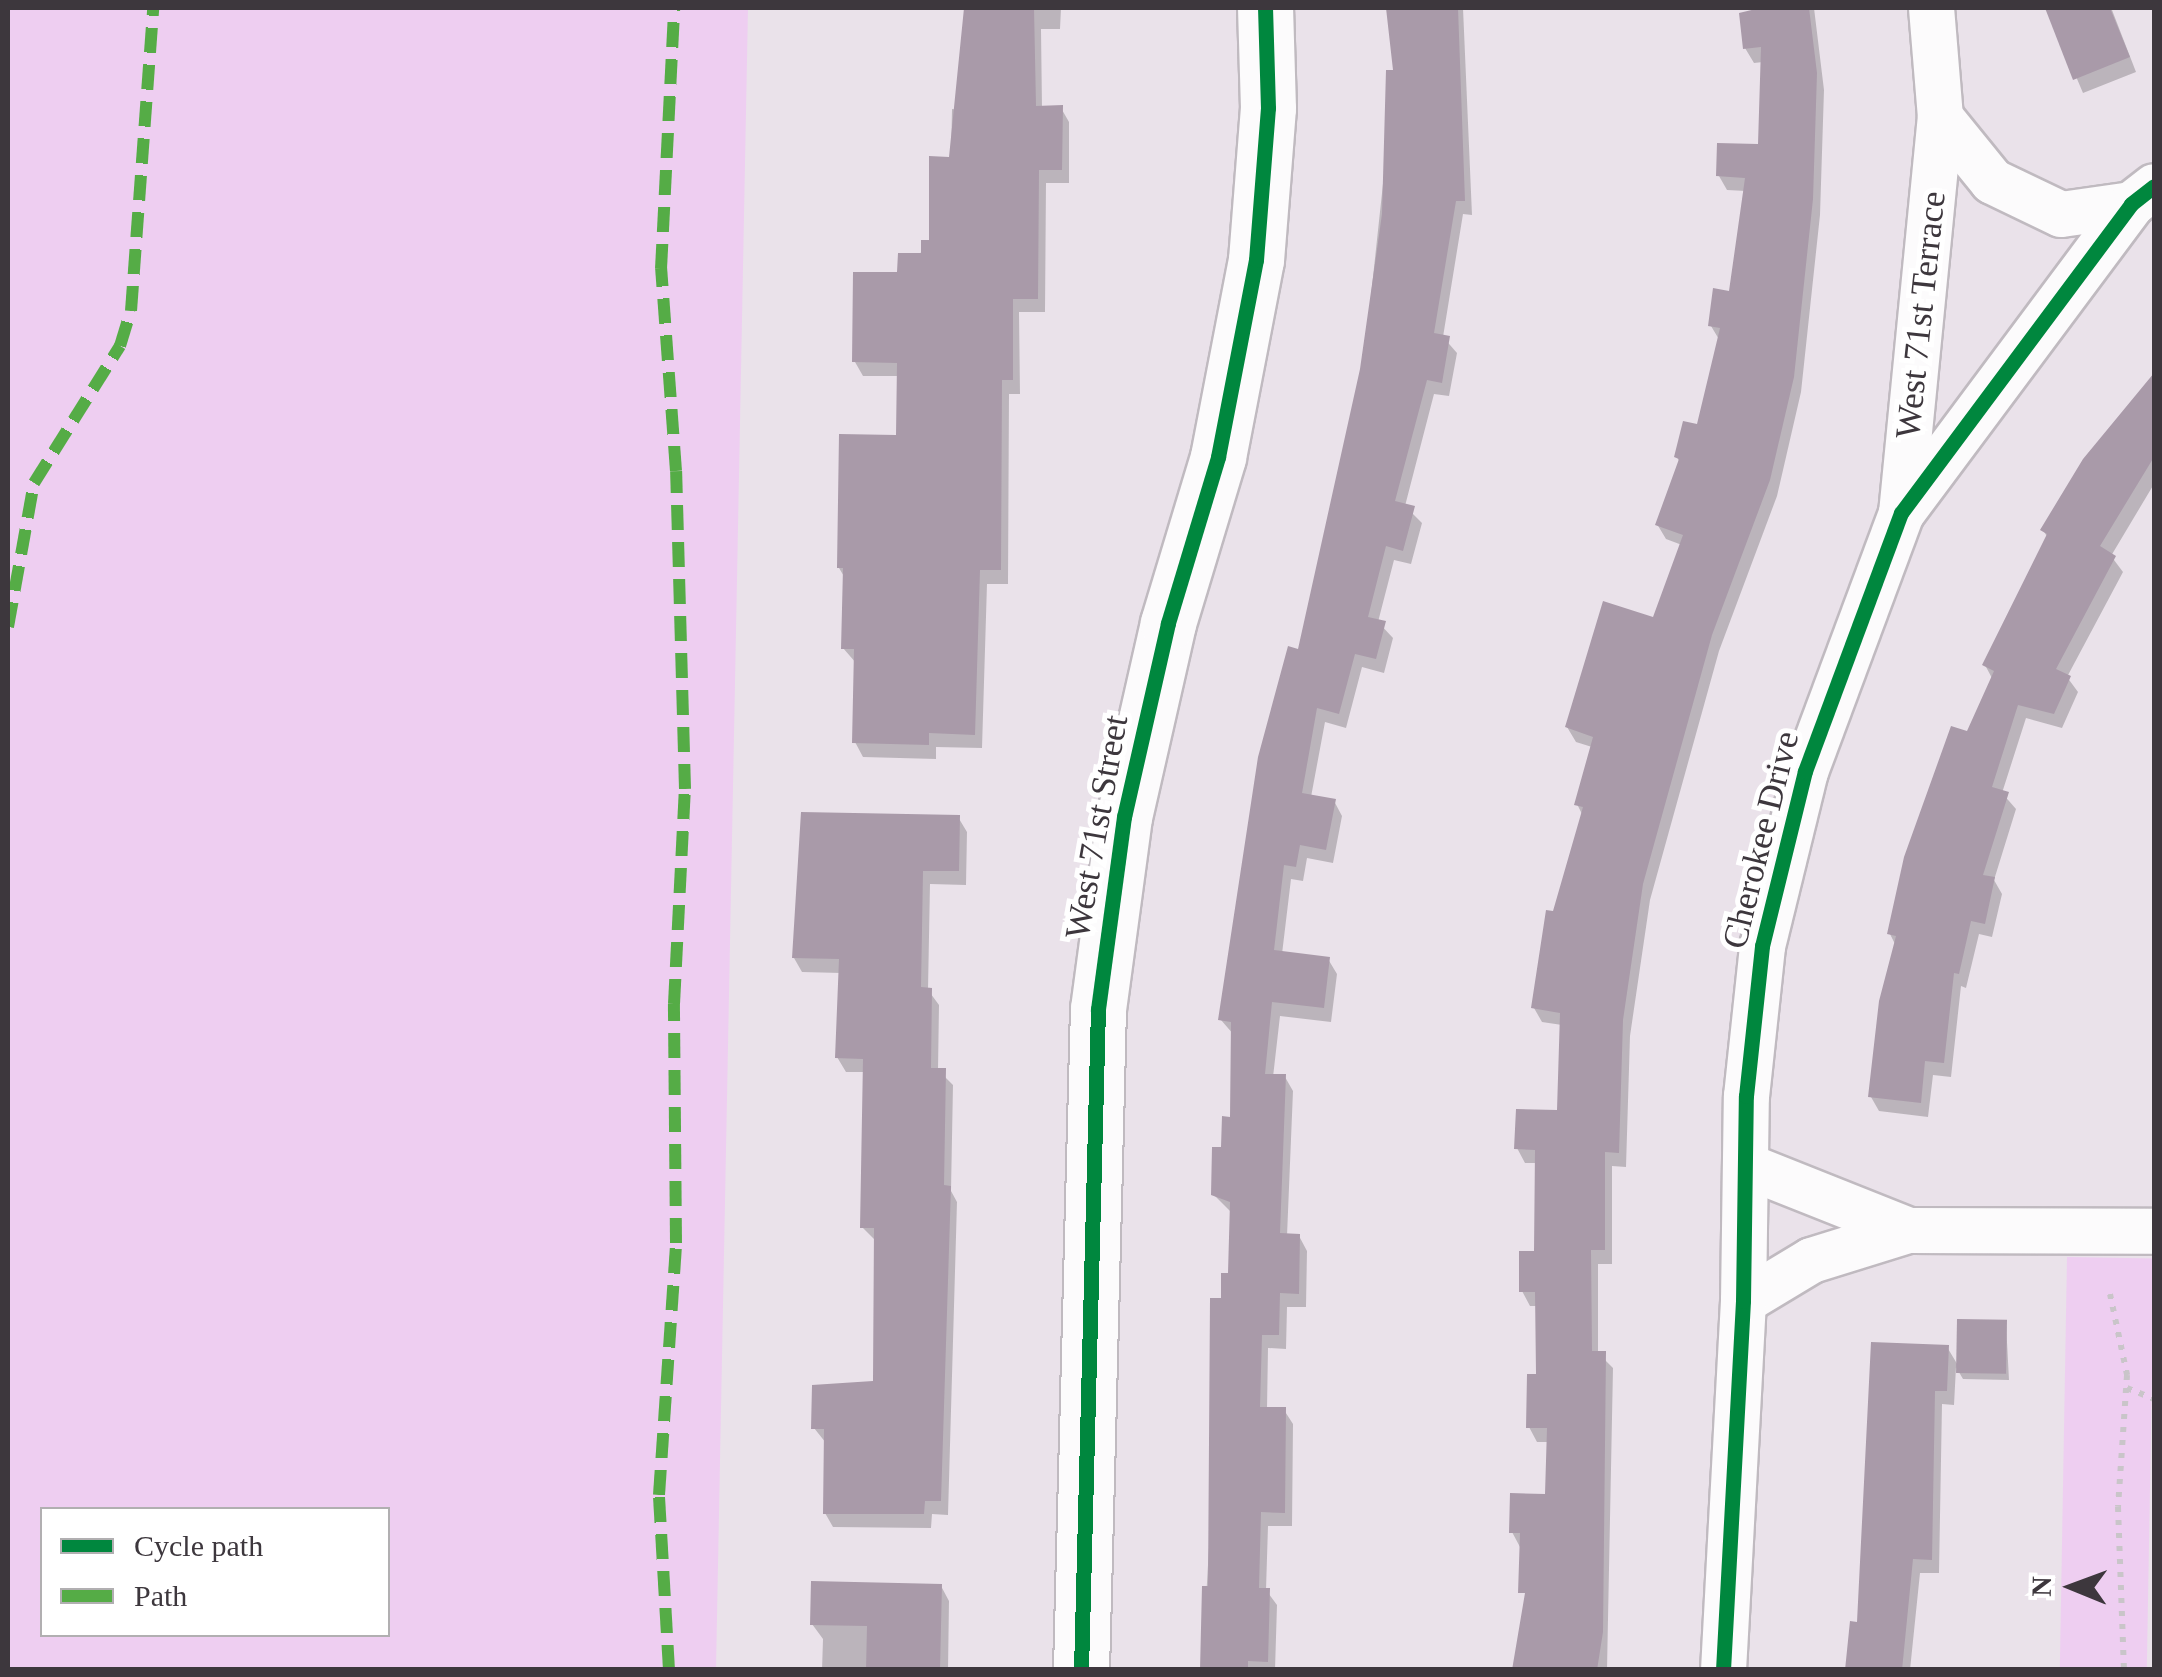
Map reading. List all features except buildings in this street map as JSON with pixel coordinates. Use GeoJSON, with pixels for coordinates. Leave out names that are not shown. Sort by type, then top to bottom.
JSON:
{"type":"FeatureCollection","features":[{"type":"Feature","properties":{"kind":"street","name":"West 71st Street"},"geometry":{"type":"LineString","coordinates":[[1080,1670],[1098,1009],[1124,817],[1168,623],[1218,457],[1256,260],[1268,108],[1266,8]]}},
{"type":"Feature","properties":{"kind":"street","name":"West 71st Terrace"},"geometry":{"type":"LineString","coordinates":[[1901,513],[1940,117],[1931,8]]}},
{"type":"Feature","properties":{"kind":"street","name":"West 71st Terrace"},"geometry":{"type":"LineString","coordinates":[[1940,117],[1992,181],[2061,214],[2143,195]]}},
{"type":"Feature","properties":{"kind":"street","name":"Cherokee Drive"},"geometry":{"type":"LineString","coordinates":[[1723,1670],[1743,1301],[1744,1165],[1762,946],[1804,771],[1901,513],[2143,195]]}},
{"type":"Feature","properties":{"kind":"street"},"geometry":{"type":"LineString","coordinates":[[1744,1165],[1908,1230]]}},
{"type":"Feature","properties":{"kind":"street"},"geometry":{"type":"LineString","coordinates":[[1743,1301],[1811,1260],[1908,1230],[2154,1231]]}},
{"type":"Feature","properties":{"kind":"path"},"geometry":{"type":"LineString","coordinates":[[2110,1294],[2127,1388],[2118,1507],[2124,1670]]}},
{"type":"Feature","properties":{"kind":"path"},"geometry":{"type":"LineString","coordinates":[[2127,1388],[2154,1399]]}},
{"type":"Feature","properties":{"kind":"shaded area"},"geometry":{"type":"Polygon","coordinates":[[[8,8],[748,8],[716,1669],[8,1669],[8,8]]]}},
{"type":"Feature","properties":{"kind":"shaded area"},"geometry":{"type":"Polygon","coordinates":[[[2067,1257],[2154,1259],[2147,1670],[2060,1669],[2067,1257]]]}},
{"type":"Feature","properties":{"kind":"marked path"},"geometry":{"type":"LineString","coordinates":[[8,627],[34,483],[120,346],[131,311],[153,8]]}},
{"type":"Feature","properties":{"kind":"marked path"},"geometry":{"type":"LineString","coordinates":[[669,1670],[659,1495],[676,1243],[674,1004],[685,789],[676,471],[661,269],[674,8]]}},
{"type":"Feature","properties":{"kind":"cycle path"},"geometry":{"type":"LineString","coordinates":[[1081,1670],[1098,1009],[1124,817],[1168,623],[1218,457],[1256,260],[1268,108],[1265,8]]}},
{"type":"Feature","properties":{"kind":"cycle path"},"geometry":{"type":"LineString","coordinates":[[1723,1670],[1743,1301],[1746,1096],[1762,946],[1805,771],[1901,513],[2131,204],[2154,186]]}}]}
